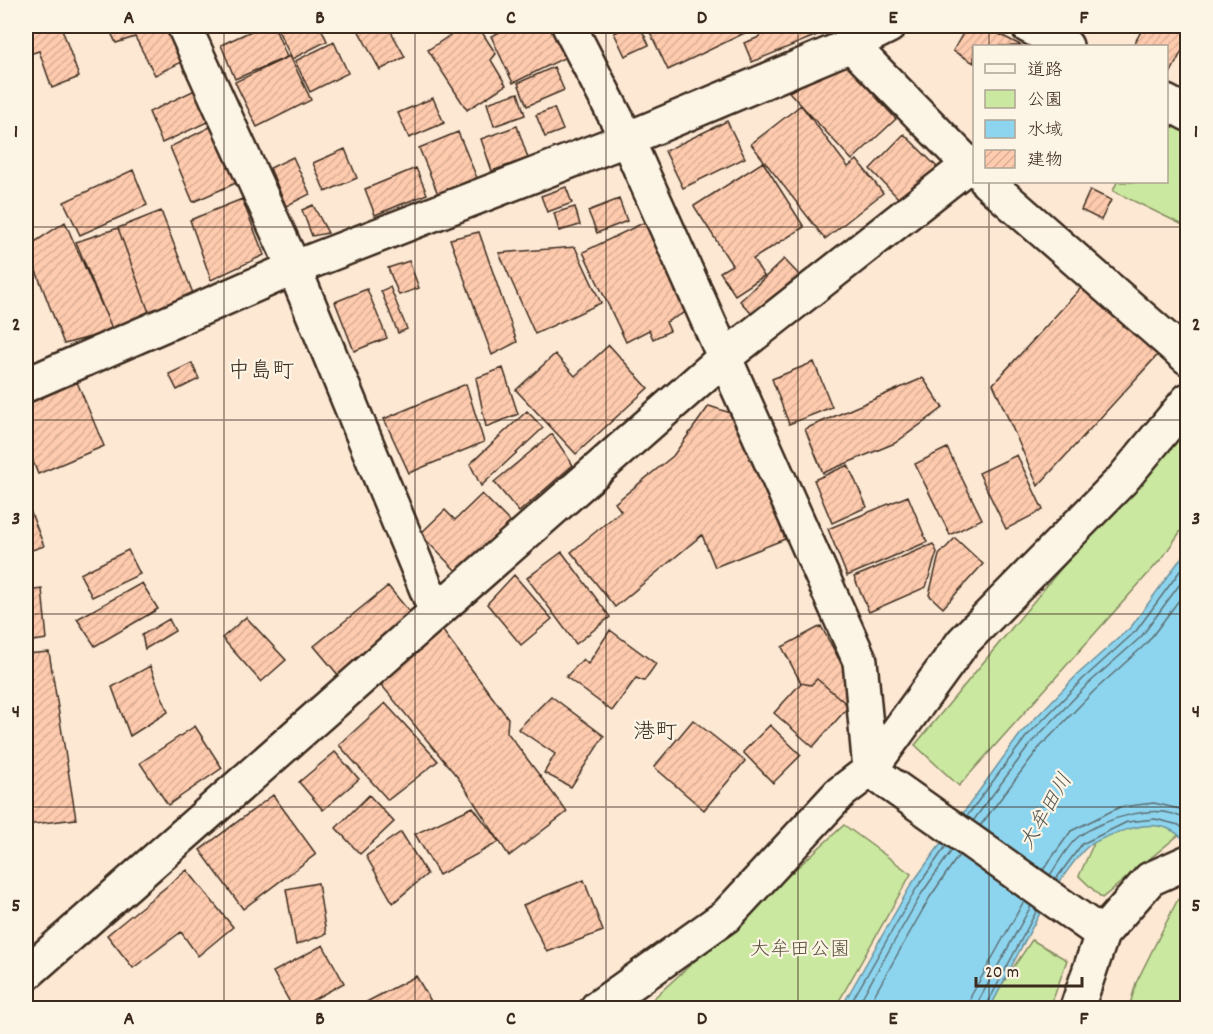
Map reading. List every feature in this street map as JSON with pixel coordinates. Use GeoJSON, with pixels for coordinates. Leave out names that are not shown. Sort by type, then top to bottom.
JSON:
{"type":"FeatureCollection","features":[{"type":"Feature","properties":{"kind":"street"},"geometry":{"type":"LineString","coordinates":[[184,26],[294,268],[436,612]]}},
{"type":"Feature","properties":{"kind":"street"},"geometry":{"type":"LineString","coordinates":[[569,26],[627,139],[860,662],[870,770],[1102,934]]}},
{"type":"Feature","properties":{"kind":"street"},"geometry":{"type":"LineString","coordinates":[[26,385],[294,268],[627,139],[851,45],[889,26]]}},
{"type":"Feature","properties":{"kind":"street"},"geometry":{"type":"LineString","coordinates":[[1028,26],[1064,45]]}},
{"type":"Feature","properties":{"kind":"street"},"geometry":{"type":"LineString","coordinates":[[851,45],[973,168]]}},
{"type":"Feature","properties":{"kind":"street"},"geometry":{"type":"LineString","coordinates":[[1168,103],[1188,114]]}},
{"type":"Feature","properties":{"kind":"street"},"geometry":{"type":"LineString","coordinates":[[26,974],[725,357],[973,175]]}},
{"type":"Feature","properties":{"kind":"street"},"geometry":{"type":"LineString","coordinates":[[989,183],[1188,358]]}},
{"type":"Feature","properties":{"kind":"street"},"geometry":{"type":"LineString","coordinates":[[597,1008],[726,916],[840,793],[870,770],[963,642],[1122,480],[1188,400]]}},
{"type":"Feature","properties":{"kind":"street"},"geometry":{"type":"LineString","coordinates":[[1077,1008],[1102,934],[1150,879],[1188,862]]}},
{"type":"Feature","properties":{"kind":"green space"},"geometry":{"type":"Polygon","coordinates":[[[1168,103],[1187,114],[1187,227],[1113,191],[1117,183],[1168,183],[1168,103]]]}},
{"type":"Feature","properties":{"kind":"green space"},"geometry":{"type":"Polygon","coordinates":[[[1187,421],[1187,522],[1163,557],[959,786],[915,745],[1116,502],[1187,421]]]}},
{"type":"Feature","properties":{"kind":"green space"},"geometry":{"type":"Polygon","coordinates":[[[1144,817],[1187,828],[1102,898],[1079,876],[1096,838],[1144,817]]]}},
{"type":"Feature","properties":{"kind":"green space","name":"大牟田公園"},"geometry":{"type":"Polygon","coordinates":[[[844,825],[911,874],[835,1008],[643,1008],[844,825]]]}},
{"type":"Feature","properties":{"kind":"green space"},"geometry":{"type":"Polygon","coordinates":[[[1178,899],[1187,899],[1187,1008],[1129,1008],[1136,983],[1178,899]]]}},
{"type":"Feature","properties":{"kind":"green space"},"geometry":{"type":"Polygon","coordinates":[[[1032,940],[1067,960],[1050,1008],[986,1008],[1032,940]]]}},
{"type":"Feature","properties":{"kind":"water","name":"大牟田川"},"geometry":{"type":"Polygon","coordinates":[[[1187,550],[1187,843],[1168,828],[1150,826],[1137,827],[1103,838],[1084,850],[1045,905],[990,1008],[841,1008],[911,885],[1021,733],[1078,674],[1131,627],[1187,550]]]}},
{"type":"Feature","properties":{"kind":"building"},"geometry":{"type":"Polygon","coordinates":[[[26,26],[61,26],[79,77],[52,88],[39,51],[26,55],[26,26]]]}},
{"type":"Feature","properties":{"kind":"building"},"geometry":{"type":"Polygon","coordinates":[[[108,26],[176,26],[190,58],[155,75],[135,37],[116,43],[108,26]]]}},
{"type":"Feature","properties":{"kind":"building"},"geometry":{"type":"Polygon","coordinates":[[[262,26],[274,26],[287,57],[235,79],[221,45],[262,26]]]}},
{"type":"Feature","properties":{"kind":"building"},"geometry":{"type":"Polygon","coordinates":[[[276,26],[320,26],[327,41],[292,59],[276,26]]]}},
{"type":"Feature","properties":{"kind":"building"},"geometry":{"type":"Polygon","coordinates":[[[356,26],[388,26],[405,57],[380,70],[356,26]]]}},
{"type":"Feature","properties":{"kind":"building"},"geometry":{"type":"Polygon","coordinates":[[[464,26],[478,26],[496,54],[491,60],[506,85],[467,110],[428,50],[464,26]]]}},
{"type":"Feature","properties":{"kind":"building"},"geometry":{"type":"Polygon","coordinates":[[[513,26],[551,26],[566,57],[513,83],[491,36],[513,26]]]}},
{"type":"Feature","properties":{"kind":"building"},"geometry":{"type":"Polygon","coordinates":[[[631,26],[640,26],[649,45],[625,56],[614,33],[631,26]]]}},
{"type":"Feature","properties":{"kind":"building"},"geometry":{"type":"Polygon","coordinates":[[[647,26],[757,26],[757,27],[668,70],[647,26]]]}},
{"type":"Feature","properties":{"kind":"building"},"geometry":{"type":"Polygon","coordinates":[[[770,26],[839,26],[752,62],[744,43],[757,38],[770,26]]]}},
{"type":"Feature","properties":{"kind":"building"},"geometry":{"type":"Polygon","coordinates":[[[967,26],[984,26],[1020,45],[973,45],[973,62],[953,51],[967,26]]]}},
{"type":"Feature","properties":{"kind":"building"},"geometry":{"type":"Polygon","coordinates":[[[1144,26],[1188,26],[1188,39],[1171,72],[1168,71],[1168,45],[1134,45],[1144,26]]]}},
{"type":"Feature","properties":{"kind":"building"},"geometry":{"type":"Polygon","coordinates":[[[334,42],[348,73],[310,92],[295,61],[334,42]]]}},
{"type":"Feature","properties":{"kind":"building"},"geometry":{"type":"Polygon","coordinates":[[[290,56],[311,100],[257,127],[235,82],[290,56]]]}},
{"type":"Feature","properties":{"kind":"building"},"geometry":{"type":"Polygon","coordinates":[[[844,62],[896,119],[852,160],[789,92],[844,62]]]}},
{"type":"Feature","properties":{"kind":"building"},"geometry":{"type":"Polygon","coordinates":[[[554,67],[564,90],[527,106],[518,83],[554,67]]]}},
{"type":"Feature","properties":{"kind":"building"},"geometry":{"type":"Polygon","coordinates":[[[199,88],[216,118],[162,143],[149,112],[199,88]]]}},
{"type":"Feature","properties":{"kind":"building"},"geometry":{"type":"Polygon","coordinates":[[[518,93],[525,115],[494,126],[487,103],[518,93]]]}},
{"type":"Feature","properties":{"kind":"building"},"geometry":{"type":"Polygon","coordinates":[[[433,98],[444,123],[409,138],[398,113],[433,98]]]}},
{"type":"Feature","properties":{"kind":"building"},"geometry":{"type":"Polygon","coordinates":[[[801,105],[848,167],[857,160],[883,193],[825,239],[751,144],[801,105]]]}},
{"type":"Feature","properties":{"kind":"building"},"geometry":{"type":"Polygon","coordinates":[[[554,108],[563,130],[545,137],[536,115],[554,108]]]}},
{"type":"Feature","properties":{"kind":"building"},"geometry":{"type":"Polygon","coordinates":[[[727,121],[745,158],[683,188],[665,151],[727,121]]]}},
{"type":"Feature","properties":{"kind":"building"},"geometry":{"type":"Polygon","coordinates":[[[212,126],[238,182],[193,202],[170,147],[212,126]]]}},
{"type":"Feature","properties":{"kind":"building"},"geometry":{"type":"Polygon","coordinates":[[[517,126],[528,158],[492,171],[481,139],[517,126]]]}},
{"type":"Feature","properties":{"kind":"building"},"geometry":{"type":"Polygon","coordinates":[[[458,132],[477,178],[438,194],[419,148],[458,132]]]}},
{"type":"Feature","properties":{"kind":"building"},"geometry":{"type":"Polygon","coordinates":[[[904,134],[937,167],[902,202],[870,169],[904,134]]]}},
{"type":"Feature","properties":{"kind":"building"},"geometry":{"type":"Polygon","coordinates":[[[345,149],[357,178],[325,192],[313,163],[345,149]]]}},
{"type":"Feature","properties":{"kind":"building"},"geometry":{"type":"Polygon","coordinates":[[[293,157],[310,194],[286,206],[270,168],[293,157]]]}},
{"type":"Feature","properties":{"kind":"building"},"geometry":{"type":"Polygon","coordinates":[[[763,162],[804,227],[753,259],[764,276],[735,295],[720,272],[732,265],[694,206],[763,162]]]}},
{"type":"Feature","properties":{"kind":"building"},"geometry":{"type":"Polygon","coordinates":[[[416,168],[427,194],[375,215],[365,189],[416,168]]]}},
{"type":"Feature","properties":{"kind":"building"},"geometry":{"type":"Polygon","coordinates":[[[133,170],[147,205],[80,235],[64,202],[133,170]]]}},
{"type":"Feature","properties":{"kind":"building"},"geometry":{"type":"Polygon","coordinates":[[[566,187],[572,203],[547,212],[541,196],[566,187]]]}},
{"type":"Feature","properties":{"kind":"building"},"geometry":{"type":"Polygon","coordinates":[[[1090,190],[1111,200],[1101,220],[1081,210],[1090,190]]]}},
{"type":"Feature","properties":{"kind":"building"},"geometry":{"type":"Polygon","coordinates":[[[242,199],[264,255],[211,280],[190,220],[242,199]]]}},
{"type":"Feature","properties":{"kind":"building"},"geometry":{"type":"Polygon","coordinates":[[[619,199],[627,221],[597,233],[588,211],[619,199]]]}},
{"type":"Feature","properties":{"kind":"building"},"geometry":{"type":"Polygon","coordinates":[[[313,205],[328,233],[312,236],[302,210],[313,205]]]}},
{"type":"Feature","properties":{"kind":"building"},"geometry":{"type":"Polygon","coordinates":[[[575,207],[580,225],[559,231],[554,213],[575,207]]]}},
{"type":"Feature","properties":{"kind":"building"},"geometry":{"type":"Polygon","coordinates":[[[161,211],[194,296],[150,315],[118,228],[161,211]]]}},
{"type":"Feature","properties":{"kind":"building"},"geometry":{"type":"Polygon","coordinates":[[[65,222],[113,331],[64,344],[27,247],[65,222]]]}},
{"type":"Feature","properties":{"kind":"building"},"geometry":{"type":"Polygon","coordinates":[[[645,222],[688,311],[666,322],[670,331],[653,339],[649,330],[626,342],[583,252],[645,222]]]}},
{"type":"Feature","properties":{"kind":"building"},"geometry":{"type":"Polygon","coordinates":[[[118,228],[150,315],[113,331],[76,242],[118,228]]]}},
{"type":"Feature","properties":{"kind":"building"},"geometry":{"type":"Polygon","coordinates":[[[479,232],[517,342],[492,355],[450,239],[479,232]]]}},
{"type":"Feature","properties":{"kind":"building"},"geometry":{"type":"Polygon","coordinates":[[[575,247],[601,303],[535,334],[499,253],[575,247]]]}},
{"type":"Feature","properties":{"kind":"building"},"geometry":{"type":"Polygon","coordinates":[[[784,259],[804,280],[759,322],[740,301],[784,259]]]}},
{"type":"Feature","properties":{"kind":"building"},"geometry":{"type":"Polygon","coordinates":[[[409,261],[419,288],[399,295],[388,268],[409,261]]]}},
{"type":"Feature","properties":{"kind":"building"},"geometry":{"type":"Polygon","coordinates":[[[1090,278],[1165,347],[1038,486],[993,384],[1090,278]]]}},
{"type":"Feature","properties":{"kind":"building"},"geometry":{"type":"Polygon","coordinates":[[[390,287],[407,329],[398,333],[381,291],[390,287]]]}},
{"type":"Feature","properties":{"kind":"building"},"geometry":{"type":"Polygon","coordinates":[[[367,289],[387,338],[354,351],[335,302],[367,289]]]}},
{"type":"Feature","properties":{"kind":"building"},"geometry":{"type":"Polygon","coordinates":[[[609,345],[648,388],[576,454],[516,390],[555,354],[575,376],[609,345]]]}},
{"type":"Feature","properties":{"kind":"building"},"geometry":{"type":"Polygon","coordinates":[[[814,362],[832,407],[789,424],[772,379],[814,362]]]}},
{"type":"Feature","properties":{"kind":"building"},"geometry":{"type":"Polygon","coordinates":[[[192,363],[199,379],[177,390],[169,374],[192,363]]]}},
{"type":"Feature","properties":{"kind":"building"},"geometry":{"type":"Polygon","coordinates":[[[503,368],[518,414],[486,427],[476,378],[503,368]]]}},
{"type":"Feature","properties":{"kind":"building"},"geometry":{"type":"Polygon","coordinates":[[[923,378],[943,408],[895,443],[823,473],[805,429],[923,378]]]}},
{"type":"Feature","properties":{"kind":"building"},"geometry":{"type":"Polygon","coordinates":[[[77,382],[104,446],[38,474],[26,444],[26,404],[77,382]]]}},
{"type":"Feature","properties":{"kind":"building"},"geometry":{"type":"Polygon","coordinates":[[[466,384],[484,442],[409,473],[384,419],[466,384]]]}},
{"type":"Feature","properties":{"kind":"building"},"geometry":{"type":"Polygon","coordinates":[[[709,406],[737,415],[785,539],[715,567],[702,535],[615,607],[571,552],[621,511],[615,503],[673,456],[709,406]]]}},
{"type":"Feature","properties":{"kind":"building"},"geometry":{"type":"Polygon","coordinates":[[[527,411],[543,428],[481,486],[470,464],[527,411]]]}},
{"type":"Feature","properties":{"kind":"building"},"geometry":{"type":"Polygon","coordinates":[[[552,434],[573,465],[519,512],[494,482],[552,434]]]}},
{"type":"Feature","properties":{"kind":"building"},"geometry":{"type":"Polygon","coordinates":[[[947,448],[982,519],[950,535],[915,464],[947,448]]]}},
{"type":"Feature","properties":{"kind":"building"},"geometry":{"type":"Polygon","coordinates":[[[1017,455],[1043,510],[1006,529],[979,473],[1017,455]]]}},
{"type":"Feature","properties":{"kind":"building"},"geometry":{"type":"Polygon","coordinates":[[[848,465],[867,507],[832,523],[814,480],[848,465]]]}},
{"type":"Feature","properties":{"kind":"building"},"geometry":{"type":"Polygon","coordinates":[[[482,494],[512,524],[460,575],[420,534],[445,510],[455,520],[482,494]]]}},
{"type":"Feature","properties":{"kind":"building"},"geometry":{"type":"Polygon","coordinates":[[[908,496],[927,542],[847,576],[828,529],[908,496]]]}},
{"type":"Feature","properties":{"kind":"building"},"geometry":{"type":"Polygon","coordinates":[[[26,500],[44,546],[26,552],[26,500]]]}},
{"type":"Feature","properties":{"kind":"building"},"geometry":{"type":"Polygon","coordinates":[[[955,538],[983,564],[943,608],[929,595],[939,555],[955,538]]]}},
{"type":"Feature","properties":{"kind":"building"},"geometry":{"type":"Polygon","coordinates":[[[933,544],[937,552],[926,587],[869,612],[854,577],[933,544]]]}},
{"type":"Feature","properties":{"kind":"building"},"geometry":{"type":"Polygon","coordinates":[[[128,550],[140,574],[92,597],[80,574],[128,550]]]}},
{"type":"Feature","properties":{"kind":"building"},"geometry":{"type":"Polygon","coordinates":[[[562,552],[610,617],[576,644],[527,578],[562,552]]]}},
{"type":"Feature","properties":{"kind":"building"},"geometry":{"type":"Polygon","coordinates":[[[514,575],[552,619],[521,645],[487,604],[514,575]]]}},
{"type":"Feature","properties":{"kind":"building"},"geometry":{"type":"Polygon","coordinates":[[[142,583],[158,609],[95,646],[77,619],[142,583]]]}},
{"type":"Feature","properties":{"kind":"building"},"geometry":{"type":"Polygon","coordinates":[[[388,586],[412,615],[339,676],[314,646],[388,586]]]}},
{"type":"Feature","properties":{"kind":"building"},"geometry":{"type":"Polygon","coordinates":[[[42,589],[47,639],[26,642],[26,591],[42,589]]]}},
{"type":"Feature","properties":{"kind":"building"},"geometry":{"type":"Polygon","coordinates":[[[246,617],[286,660],[261,682],[222,638],[246,617]]]}},
{"type":"Feature","properties":{"kind":"building"},"geometry":{"type":"Polygon","coordinates":[[[169,619],[175,631],[145,649],[142,635],[169,619]]]}},
{"type":"Feature","properties":{"kind":"building"},"geometry":{"type":"Polygon","coordinates":[[[821,626],[855,689],[849,706],[817,679],[811,685],[801,683],[782,647],[821,626]]]}},
{"type":"Feature","properties":{"kind":"building"},"geometry":{"type":"Polygon","coordinates":[[[440,627],[508,718],[507,732],[567,812],[509,856],[459,779],[374,676],[440,627]]]}},
{"type":"Feature","properties":{"kind":"building"},"geometry":{"type":"Polygon","coordinates":[[[610,630],[656,664],[644,681],[636,678],[612,711],[566,677],[583,659],[588,664],[610,630]]]}},
{"type":"Feature","properties":{"kind":"building"},"geometry":{"type":"Polygon","coordinates":[[[49,652],[76,819],[26,825],[26,654],[49,652]]]}},
{"type":"Feature","properties":{"kind":"building"},"geometry":{"type":"Polygon","coordinates":[[[150,666],[168,712],[130,736],[112,687],[150,666]]]}},
{"type":"Feature","properties":{"kind":"building"},"geometry":{"type":"Polygon","coordinates":[[[817,679],[849,706],[813,747],[774,713],[801,683],[811,685],[817,679]]]}},
{"type":"Feature","properties":{"kind":"building"},"geometry":{"type":"Polygon","coordinates":[[[551,696],[604,736],[571,787],[544,773],[555,754],[518,729],[551,696]]]}},
{"type":"Feature","properties":{"kind":"building"},"geometry":{"type":"Polygon","coordinates":[[[385,703],[438,761],[388,800],[339,745],[385,703]]]}},
{"type":"Feature","properties":{"kind":"building"},"geometry":{"type":"Polygon","coordinates":[[[693,720],[745,761],[704,810],[654,767],[693,720]]]}},
{"type":"Feature","properties":{"kind":"building"},"geometry":{"type":"Polygon","coordinates":[[[770,725],[801,755],[773,783],[743,752],[770,725]]]}},
{"type":"Feature","properties":{"kind":"building"},"geometry":{"type":"Polygon","coordinates":[[[195,726],[222,768],[168,805],[140,763],[195,726]]]}},
{"type":"Feature","properties":{"kind":"building"},"geometry":{"type":"Polygon","coordinates":[[[335,752],[359,779],[323,810],[299,782],[335,752]]]}},
{"type":"Feature","properties":{"kind":"building"},"geometry":{"type":"Polygon","coordinates":[[[273,795],[316,854],[243,909],[200,850],[273,795]]]}},
{"type":"Feature","properties":{"kind":"building"},"geometry":{"type":"Polygon","coordinates":[[[369,795],[394,822],[360,854],[336,828],[369,795]]]}},
{"type":"Feature","properties":{"kind":"building"},"geometry":{"type":"Polygon","coordinates":[[[473,807],[499,842],[439,875],[415,834],[473,807]]]}},
{"type":"Feature","properties":{"kind":"building"},"geometry":{"type":"Polygon","coordinates":[[[401,832],[427,874],[393,903],[366,856],[401,832]]]}},
{"type":"Feature","properties":{"kind":"building"},"geometry":{"type":"Polygon","coordinates":[[[187,870],[233,927],[198,956],[181,932],[133,968],[107,935],[187,870]]]}},
{"type":"Feature","properties":{"kind":"building"},"geometry":{"type":"Polygon","coordinates":[[[584,880],[603,931],[547,952],[523,905],[584,880]]]}},
{"type":"Feature","properties":{"kind":"building"},"geometry":{"type":"Polygon","coordinates":[[[318,883],[326,934],[296,945],[286,889],[318,883]]]}},
{"type":"Feature","properties":{"kind":"building"},"geometry":{"type":"Polygon","coordinates":[[[323,945],[344,983],[298,1008],[293,1008],[273,972],[323,945]]]}},
{"type":"Feature","properties":{"kind":"building"},"geometry":{"type":"Polygon","coordinates":[[[416,976],[435,1008],[355,1008],[416,976]]]}},
{"type":"Feature","properties":{"kind":"district","name":"中島町"},"geometry":{"type":"Point","coordinates":[261,369]}},
{"type":"Feature","properties":{"kind":"district","name":"港町"},"geometry":{"type":"Point","coordinates":[655,730]}}]}
